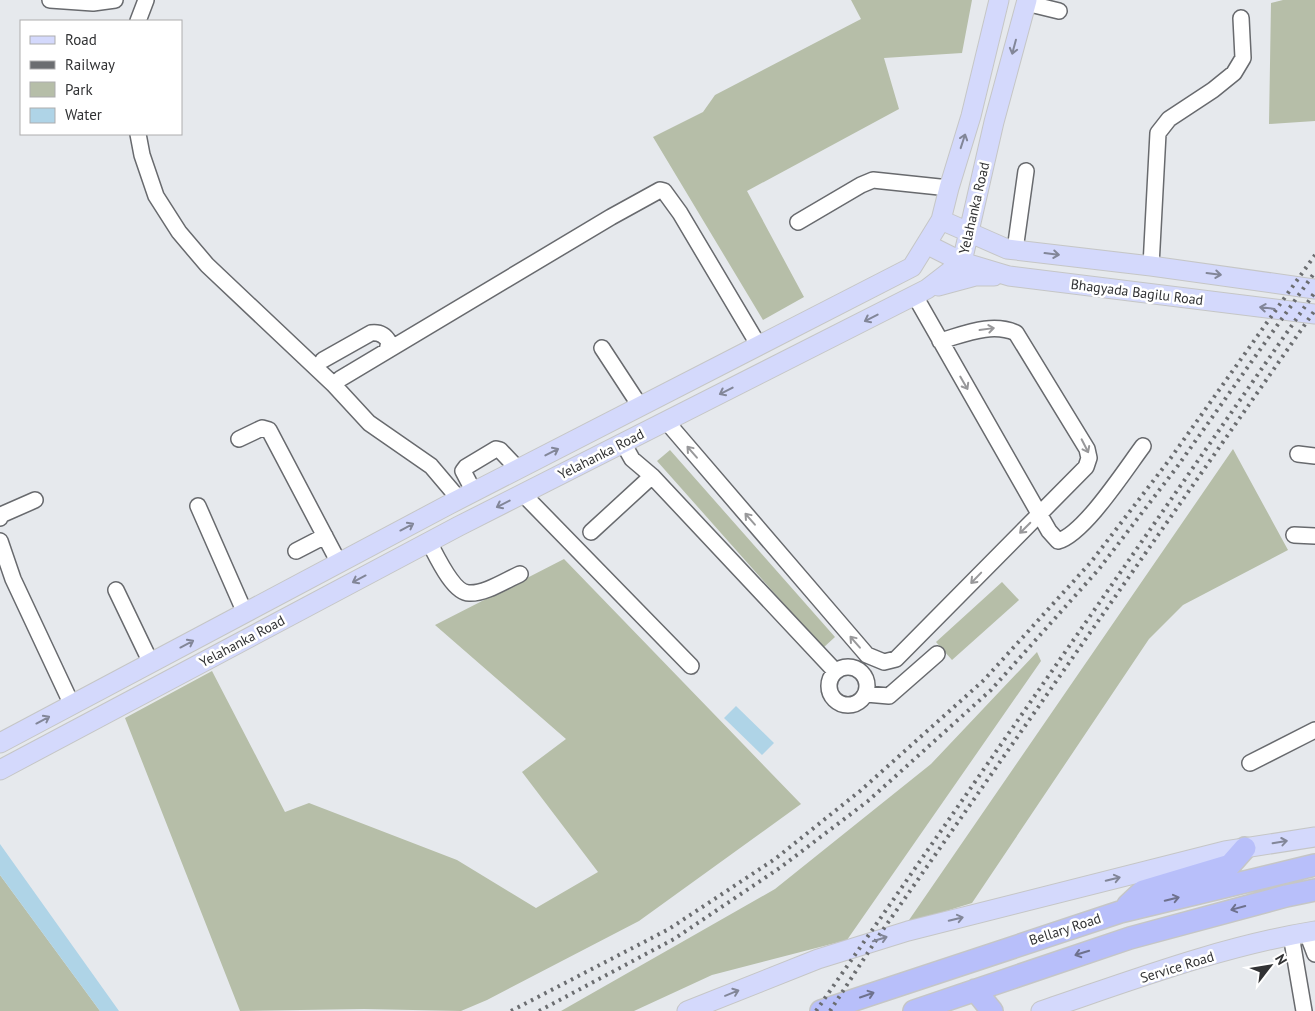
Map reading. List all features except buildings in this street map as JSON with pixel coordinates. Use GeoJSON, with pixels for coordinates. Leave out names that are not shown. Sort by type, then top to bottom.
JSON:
{"type":"FeatureCollection","features":[{"type":"Feature","properties":{"kind":"highway"},"geometry":{"type":"LineString","coordinates":[[1120,912],[1143,891],[1230,865],[1246,848]]}},
{"type":"Feature","properties":{"kind":"highway","name":"Bellary Road"},"geometry":{"type":"LineString","coordinates":[[821,1011],[1120,912],[1315,865]]}},
{"type":"Feature","properties":{"kind":"highway","name":"Bellary Road"},"geometry":{"type":"LineString","coordinates":[[914,1011],[1130,938],[1315,890]]}},
{"type":"Feature","properties":{"kind":"highway"},"geometry":{"type":"LineString","coordinates":[[975,990],[992,1011]]}},
{"type":"Feature","properties":{"kind":"main road","name":"Yelahanka Road"},"geometry":{"type":"LineString","coordinates":[[6,740],[466,496],[912,267],[928,245],[941,220],[971,116],[999,0]]}},
{"type":"Feature","properties":{"kind":"main road","name":"Yelahanka Road"},"geometry":{"type":"LineString","coordinates":[[0,770],[429,542],[921,293],[962,262],[994,122],[1026,2]]}},
{"type":"Feature","properties":{"kind":"main road","name":"Bhagyada Bagilu Road"},"geometry":{"type":"LineString","coordinates":[[941,220],[1007,249],[1151,266],[1315,289]]}},
{"type":"Feature","properties":{"kind":"main road","name":"Bhagyada Bagilu Road"},"geometry":{"type":"LineString","coordinates":[[928,245],[962,262],[1009,276],[1315,314]]}},
{"type":"Feature","properties":{"kind":"main road"},"geometry":{"type":"LineString","coordinates":[[921,293],[975,276],[1009,276]]}},
{"type":"Feature","properties":{"kind":"main road"},"geometry":{"type":"LineString","coordinates":[[6,740],[22,758]]}},
{"type":"Feature","properties":{"kind":"main road"},"geometry":{"type":"LineString","coordinates":[[687,1011],[818,958],[908,931],[1225,851],[1315,837]]}},
{"type":"Feature","properties":{"kind":"main road","name":"Service Road"},"geometry":{"type":"LineString","coordinates":[[1041,1011],[1133,980],[1272,938],[1304,933]]}},
{"type":"Feature","properties":{"kind":"street"},"geometry":{"type":"LineString","coordinates":[[50,0],[93,3],[115,0]]}},
{"type":"Feature","properties":{"kind":"street"},"geometry":{"type":"LineString","coordinates":[[138,20],[146,0]]}},
{"type":"Feature","properties":{"kind":"street"},"geometry":{"type":"LineString","coordinates":[[1026,2],[1059,11]]}},
{"type":"Feature","properties":{"kind":"street"},"geometry":{"type":"LineString","coordinates":[[1151,266],[1158,132],[1169,119],[1213,90],[1234,73],[1242,58],[1241,18]]}},
{"type":"Feature","properties":{"kind":"street"},"geometry":{"type":"LineString","coordinates":[[138,135],[142,156],[156,196],[180,232],[207,265],[333,384],[369,423],[431,466],[466,496]]}},
{"type":"Feature","properties":{"kind":"street"},"geometry":{"type":"LineString","coordinates":[[1015,250],[1026,171]]}},
{"type":"Feature","properties":{"kind":"street"},"geometry":{"type":"LineString","coordinates":[[798,222],[861,184],[873,180],[949,188]]}},
{"type":"Feature","properties":{"kind":"street"},"geometry":{"type":"LineString","coordinates":[[340,380],[611,217],[660,190],[664,190],[680,213],[759,346]]}},
{"type":"Feature","properties":{"kind":"street"},"geometry":{"type":"LineString","coordinates":[[921,293],[940,341],[1040,514],[1058,541],[1067,539],[1081,527],[1144,446]]}},
{"type":"Feature","properties":{"kind":"street"},"geometry":{"type":"LineString","coordinates":[[666,421],[867,655],[884,662],[896,659],[1086,467],[1089,458],[1087,449],[1016,333],[1004,328],[985,329],[940,341]]}},
{"type":"Feature","properties":{"kind":"street"},"geometry":{"type":"LineString","coordinates":[[323,360],[371,333],[377,332],[384,336],[388,342],[388,351]]}},
{"type":"Feature","properties":{"kind":"street"},"geometry":{"type":"LineString","coordinates":[[602,348],[640,406]]}},
{"type":"Feature","properties":{"kind":"street"},"geometry":{"type":"LineString","coordinates":[[239,439],[262,428],[270,430],[339,563]]}},
{"type":"Feature","properties":{"kind":"street"},"geometry":{"type":"LineString","coordinates":[[629,440],[652,476],[835,671]]}},
{"type":"Feature","properties":{"kind":"street"},"geometry":{"type":"LineString","coordinates":[[466,496],[464,471],[466,467],[496,449],[500,450],[518,469]]}},
{"type":"Feature","properties":{"kind":"street"},"geometry":{"type":"LineString","coordinates":[[1298,454],[1315,456]]}},
{"type":"Feature","properties":{"kind":"street"},"geometry":{"type":"LineString","coordinates":[[591,532],[652,476]]}},
{"type":"Feature","properties":{"kind":"street"},"geometry":{"type":"LineString","coordinates":[[523,494],[691,666]]}},
{"type":"Feature","properties":{"kind":"street"},"geometry":{"type":"LineString","coordinates":[[0,518],[1,515],[35,500]]}},
{"type":"Feature","properties":{"kind":"street"},"geometry":{"type":"LineString","coordinates":[[198,506],[245,613]]}},
{"type":"Feature","properties":{"kind":"street"},"geometry":{"type":"LineString","coordinates":[[1294,535],[1315,536]]}},
{"type":"Feature","properties":{"kind":"street"},"geometry":{"type":"LineString","coordinates":[[296,551],[325,536]]}},
{"type":"Feature","properties":{"kind":"street"},"geometry":{"type":"LineString","coordinates":[[0,541],[13,579],[72,705]]}},
{"type":"Feature","properties":{"kind":"street"},"geometry":{"type":"LineString","coordinates":[[429,542],[458,589],[468,593],[483,590],[520,574]]}},
{"type":"Feature","properties":{"kind":"street"},"geometry":{"type":"LineString","coordinates":[[116,590],[151,663]]}},
{"type":"Feature","properties":{"kind":"street"},"geometry":{"type":"LineString","coordinates":[[866,694],[889,696],[937,654]]}},
{"type":"Feature","properties":{"kind":"street"},"geometry":{"type":"LineString","coordinates":[[847,666],[859,670],[866,681],[866,694],[857,703],[845,705],[839,703],[830,694],[828,688],[830,676],[835,671],[847,666]]}},
{"type":"Feature","properties":{"kind":"street"},"geometry":{"type":"LineString","coordinates":[[1250,763],[1315,730]]}},
{"type":"Feature","properties":{"kind":"street"},"geometry":{"type":"LineString","coordinates":[[1304,933],[1315,954]]}},
{"type":"Feature","properties":{"kind":"street"},"geometry":{"type":"LineString","coordinates":[[1304,933],[1304,1011]]}},
{"type":"Feature","properties":{"kind":"green space"},"geometry":{"type":"Polygon","coordinates":[[[851,0],[972,0],[962,53],[884,58],[899,109],[747,191],[804,297],[763,320],[653,137],[703,112],[715,95],[861,19],[851,0]]]}},
{"type":"Feature","properties":{"kind":"green space"},"geometry":{"type":"Polygon","coordinates":[[[1283,0],[1315,0],[1315,121],[1269,124],[1271,3],[1283,0]]]}},
{"type":"Feature","properties":{"kind":"green space"},"geometry":{"type":"Polygon","coordinates":[[[1233,449],[1288,550],[1183,605],[1149,639],[972,903],[907,923],[1233,449]]]}},
{"type":"Feature","properties":{"kind":"green space"},"geometry":{"type":"Polygon","coordinates":[[[670,450],[835,637],[823,648],[657,461],[670,450]]]}},
{"type":"Feature","properties":{"kind":"green space"},"geometry":{"type":"Polygon","coordinates":[[[564,559],[801,804],[639,921],[487,1000],[461,1011],[364,1009],[240,1011],[125,718],[212,671],[285,812],[309,803],[457,860],[536,908],[598,872],[522,772],[566,739],[435,625],[564,559]]]}},
{"type":"Feature","properties":{"kind":"green space"},"geometry":{"type":"Polygon","coordinates":[[[1002,582],[1019,600],[952,660],[936,642],[1002,582]]]}},
{"type":"Feature","properties":{"kind":"green space"},"geometry":{"type":"Polygon","coordinates":[[[1037,652],[1041,661],[847,940],[712,975],[634,1011],[561,1011],[775,889],[931,764],[1037,652]]]}},
{"type":"Feature","properties":{"kind":"green space"},"geometry":{"type":"Polygon","coordinates":[[[0,875],[100,1011],[0,1011],[0,875]]]}},
{"type":"Feature","properties":{"kind":"water"},"geometry":{"type":"Polygon","coordinates":[[[736,706],[774,743],[762,755],[724,718],[736,706]]]}},
{"type":"Feature","properties":{"kind":"water"},"geometry":{"type":"Polygon","coordinates":[[[0,844],[119,1011],[100,1011],[0,875],[0,844]]]}},
{"type":"Feature","properties":{"kind":"railway"},"geometry":{"type":"LineString","coordinates":[[511,1011],[669,929],[775,859],[860,791],[984,680],[1091,562],[1170,459],[1315,255]]}},
{"type":"Feature","properties":{"kind":"railway"},"geometry":{"type":"LineString","coordinates":[[539,1011],[674,939],[781,867],[868,801],[991,690],[1099,569],[1177,467],[1315,272]]}},
{"type":"Feature","properties":{"kind":"railway"},"geometry":{"type":"LineString","coordinates":[[816,1011],[1315,292]]}},
{"type":"Feature","properties":{"kind":"railway"},"geometry":{"type":"LineString","coordinates":[[830,1011],[880,934],[1315,310]]}}]}
